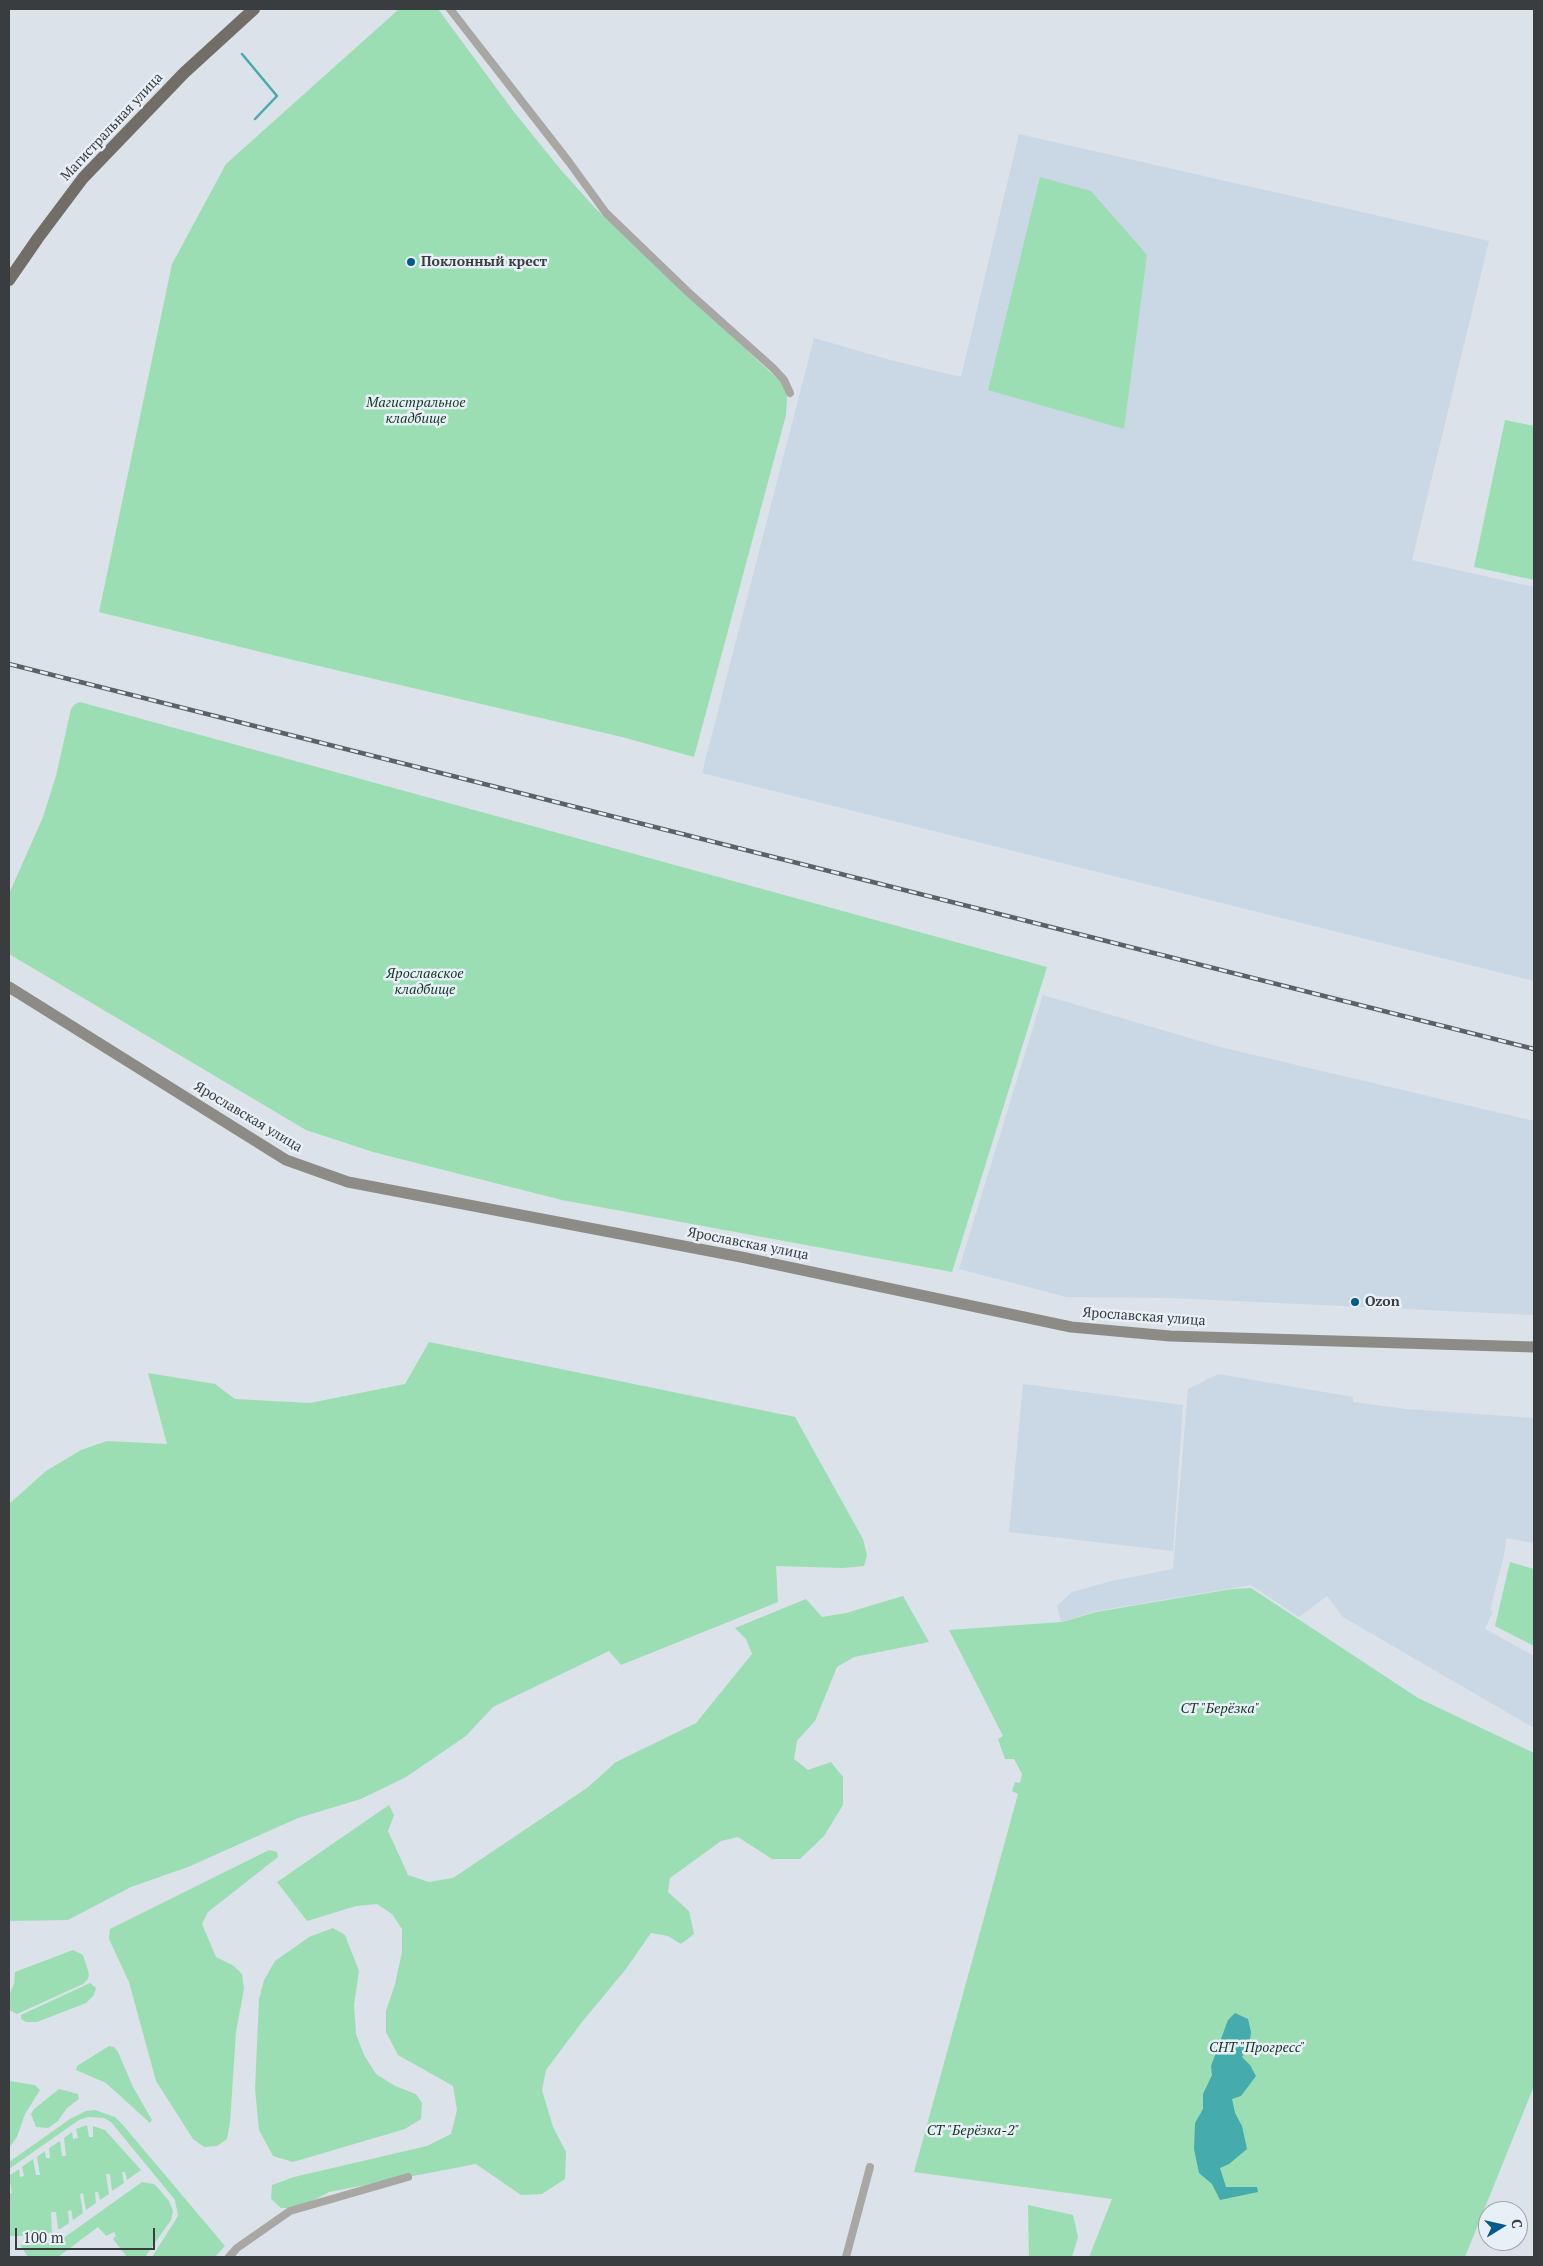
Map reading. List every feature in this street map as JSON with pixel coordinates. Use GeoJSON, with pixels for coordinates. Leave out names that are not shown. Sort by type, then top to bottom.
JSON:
{"type":"FeatureCollection","features":[{"type":"Feature","properties":{"kind":"highway","name":"Магистральная улица"},"geometry":{"type":"LineString","coordinates":[[9,280],[83,178],[184,72],[254,9]]}},
{"type":"Feature","properties":{"kind":"main road","name":"Ярославская улица"},"geometry":{"type":"LineString","coordinates":[[9,986],[286,1160],[348,1182],[741,1257],[1071,1327],[1170,1336],[1534,1347]]}},
{"type":"Feature","properties":{"kind":"street"},"geometry":{"type":"LineString","coordinates":[[450,9],[569,162],[606,213],[688,292],[773,368],[784,380],[790,393]]}},
{"type":"Feature","properties":{"kind":"street"},"geometry":{"type":"LineString","coordinates":[[846,2257],[870,2167]]}},
{"type":"Feature","properties":{"kind":"street"},"geometry":{"type":"LineString","coordinates":[[229,2257],[237,2248],[290,2211],[408,2177]]}},
{"type":"Feature","properties":{"kind":"shaded area"},"geometry":{"type":"Polygon","coordinates":[[[1019,134],[1489,241],[1412,560],[1534,587],[1534,981],[702,773],[814,338],[894,361],[961,377],[1019,134]]]}},
{"type":"Feature","properties":{"kind":"shaded area"},"geometry":{"type":"Polygon","coordinates":[[[1043,995],[1220,1047],[1534,1121],[1534,1315],[1170,1298],[1067,1297],[959,1269],[1043,995]]]}},
{"type":"Feature","properties":{"kind":"shaded area"},"geometry":{"type":"Polygon","coordinates":[[[1218,1374],[1353,1397],[1353,1402],[1406,1409],[1534,1418],[1534,1543],[1506,1538],[1504,1555],[1490,1610],[1493,1611],[1485,1629],[1534,1656],[1534,1728],[1343,1617],[1327,1596],[1299,1617],[1251,1585],[1096,1611],[1061,1622],[1057,1606],[1072,1592],[1112,1581],[1173,1569],[1188,1389],[1218,1374]]]}},
{"type":"Feature","properties":{"kind":"shaded area"},"geometry":{"type":"Polygon","coordinates":[[[1023,1384],[1183,1405],[1173,1551],[1009,1532],[1023,1384]]]}},
{"type":"Feature","properties":{"kind":"green space","name":"Магистральное кладбище"},"geometry":{"type":"Polygon","coordinates":[[[399,9],[438,9],[514,112],[595,208],[784,385],[787,398],[786,415],[694,757],[622,737],[289,659],[99,612],[172,264],[226,164],[399,9]]]}},
{"type":"Feature","properties":{"kind":"green space"},"geometry":{"type":"Polygon","coordinates":[[[1040,177],[1091,191],[1147,255],[1124,429],[988,390],[1040,177]]]}},
{"type":"Feature","properties":{"kind":"green space"},"geometry":{"type":"Polygon","coordinates":[[[1505,420],[1534,426],[1534,580],[1474,567],[1505,420]]]}},
{"type":"Feature","properties":{"kind":"green space","name":"Ярославское кладбище"},"geometry":{"type":"Polygon","coordinates":[[[80,702],[1047,967],[952,1272],[562,1200],[373,1152],[306,1130],[9,954],[9,894],[43,817],[56,776],[71,709],[80,702]]]}},
{"type":"Feature","properties":{"kind":"green space"},"geometry":{"type":"Polygon","coordinates":[[[429,1342],[795,1417],[863,1539],[867,1555],[864,1566],[843,1568],[776,1566],[778,1602],[621,1665],[609,1651],[493,1707],[466,1736],[406,1777],[361,1799],[298,1818],[188,1867],[131,1887],[68,1920],[9,1921],[9,1504],[46,1471],[81,1450],[107,1441],[167,1444],[148,1373],[215,1384],[235,1399],[310,1403],[405,1384],[429,1342]]]}},
{"type":"Feature","properties":{"kind":"green space"},"geometry":{"type":"Polygon","coordinates":[[[1510,1562],[1534,1569],[1534,1646],[1495,1626],[1510,1562]]]}},
{"type":"Feature","properties":{"kind":"green space"},"geometry":{"type":"Polygon","coordinates":[[[1251,1588],[1418,1698],[1534,1753],[1534,2086],[1488,2201],[1478,2201],[1478,2225],[1465,2257],[1089,2257],[1112,2199],[914,2172],[1018,1794],[1012,1791],[1015,1782],[1020,1783],[1022,1774],[1014,1759],[1005,1759],[998,1739],[1003,1736],[949,1630],[1062,1622],[1096,1612],[1232,1589],[1251,1588]]]}},
{"type":"Feature","properties":{"kind":"green space"},"geometry":{"type":"Polygon","coordinates":[[[903,1596],[929,1642],[854,1657],[837,1667],[815,1721],[797,1741],[794,1759],[808,1770],[831,1762],[843,1777],[843,1805],[824,1836],[800,1859],[772,1859],[738,1837],[721,1841],[670,1878],[668,1892],[689,1911],[694,1934],[681,1944],[668,1936],[651,1933],[626,1969],[582,2022],[546,2070],[542,2090],[553,2127],[566,2152],[565,2179],[542,2194],[521,2195],[476,2164],[329,2192],[299,2208],[281,2208],[271,2199],[272,2185],[294,2177],[427,2146],[451,2134],[457,2110],[453,2086],[398,2055],[386,2032],[386,2011],[395,1984],[402,1952],[402,1929],[392,1914],[377,1904],[356,1906],[307,1921],[277,1882],[389,1805],[394,1815],[388,1831],[408,1875],[429,1882],[453,1878],[587,1788],[616,1762],[696,1723],[752,1654],[746,1639],[735,1628],[806,1599],[822,1617],[846,1613],[903,1596]]]}},
{"type":"Feature","properties":{"kind":"green space"},"geometry":{"type":"Polygon","coordinates":[[[269,1850],[277,1852],[278,1857],[208,1912],[202,1924],[216,1957],[234,1966],[242,1974],[244,1989],[236,2032],[230,2123],[227,2139],[217,2146],[204,2147],[193,2139],[156,2081],[129,1982],[109,1939],[110,1929],[269,1850]]]}},
{"type":"Feature","properties":{"kind":"green space"},"geometry":{"type":"Polygon","coordinates":[[[333,1928],[345,1935],[359,1971],[354,2005],[356,2034],[364,2055],[376,2074],[395,2086],[416,2094],[422,2103],[421,2119],[405,2129],[293,2162],[273,2156],[259,2130],[255,2089],[259,1999],[264,1980],[275,1961],[309,1937],[333,1928]]]}},
{"type":"Feature","properties":{"kind":"green space"},"geometry":{"type":"Polygon","coordinates":[[[73,1950],[83,1955],[89,1974],[88,1979],[83,1984],[17,2014],[9,2010],[9,1995],[14,1984],[15,1972],[73,1950]]]}},
{"type":"Feature","properties":{"kind":"green space"},"geometry":{"type":"Polygon","coordinates":[[[90,1983],[96,1988],[94,1995],[86,2003],[37,2022],[26,2022],[21,2019],[21,2015],[90,1983]]]}},
{"type":"Feature","properties":{"kind":"green space"},"geometry":{"type":"Polygon","coordinates":[[[109,2046],[114,2047],[118,2052],[133,2087],[152,2120],[150,2123],[106,2083],[76,2070],[77,2066],[109,2046]]]}},
{"type":"Feature","properties":{"kind":"green space"},"geometry":{"type":"Polygon","coordinates":[[[9,2081],[35,2085],[40,2090],[25,2114],[17,2137],[9,2148],[9,2081]]]}},
{"type":"Feature","properties":{"kind":"green space"},"geometry":{"type":"Polygon","coordinates":[[[59,2089],[78,2094],[79,2099],[67,2108],[58,2121],[48,2128],[36,2127],[31,2114],[34,2109],[59,2089]]]}},
{"type":"Feature","properties":{"kind":"green space"},"geometry":{"type":"Polygon","coordinates":[[[95,2110],[115,2117],[122,2124],[225,2246],[215,2257],[152,2257],[178,2216],[175,2200],[111,2122],[104,2118],[88,2117],[79,2120],[9,2169],[9,2162],[70,2119],[86,2111],[95,2110]]]}},
{"type":"Feature","properties":{"kind":"green space"},"geometry":{"type":"Polygon","coordinates":[[[87,2125],[89,2137],[93,2137],[93,2126],[105,2130],[141,2170],[127,2180],[125,2172],[122,2172],[124,2183],[112,2191],[110,2174],[106,2174],[109,2194],[100,2200],[98,2192],[95,2192],[96,2203],[86,2210],[83,2193],[80,2194],[83,2213],[73,2220],[71,2210],[68,2211],[69,2223],[60,2229],[58,2229],[56,2212],[51,2212],[52,2232],[45,2234],[44,2230],[40,2230],[40,2234],[30,2235],[29,2232],[25,2232],[25,2236],[9,2236],[9,2194],[12,2193],[9,2176],[19,2169],[20,2177],[24,2176],[22,2167],[33,2159],[36,2175],[40,2175],[37,2157],[45,2151],[46,2158],[50,2158],[49,2148],[60,2141],[62,2156],[66,2156],[64,2138],[72,2132],[73,2139],[78,2138],[76,2129],[87,2125]]]}},
{"type":"Feature","properties":{"kind":"green space"},"geometry":{"type":"Polygon","coordinates":[[[142,2182],[154,2184],[169,2201],[173,2211],[171,2220],[145,2257],[127,2257],[113,2239],[116,2236],[114,2232],[106,2236],[98,2227],[58,2257],[28,2257],[20,2245],[53,2243],[62,2239],[142,2182]]]}},
{"type":"Feature","properties":{"kind":"green space"},"geometry":{"type":"Polygon","coordinates":[[[1028,2205],[1073,2215],[1078,2237],[1072,2257],[1029,2257],[1028,2205]]]}},
{"type":"Feature","properties":{"kind":"water"},"geometry":{"type":"Polygon","coordinates":[[[1235,2013],[1248,2019],[1251,2032],[1249,2047],[1242,2057],[1250,2065],[1256,2076],[1241,2096],[1232,2099],[1235,2113],[1242,2126],[1247,2149],[1229,2164],[1220,2168],[1226,2187],[1257,2187],[1258,2192],[1220,2200],[1212,2184],[1199,2173],[1194,2149],[1195,2123],[1203,2109],[1203,2094],[1212,2075],[1211,2066],[1228,2020],[1235,2013]]]}},
{"type":"Feature","properties":{"kind":"waterway"},"geometry":{"type":"LineString","coordinates":[[242,54],[277,96],[255,119]]}},
{"type":"Feature","properties":{"kind":"railway"},"geometry":{"type":"LineString","coordinates":[[9,664],[1534,1049]]}},
{"type":"Feature","properties":{"kind":"place","name":"Поклонный крест"},"geometry":{"type":"Point","coordinates":[411,262]}},
{"type":"Feature","properties":{"kind":"place","name":"Ozon"},"geometry":{"type":"Point","coordinates":[1355,1302]}},
{"type":"Feature","properties":{"kind":"park label","name":"СТ \"Берёзка\""},"geometry":{"type":"Point","coordinates":[1220,1709]}},
{"type":"Feature","properties":{"kind":"park label","name":"СНТ \"Прогресс\""},"geometry":{"type":"Point","coordinates":[1257,2048]}},
{"type":"Feature","properties":{"kind":"park label","name":"СТ \"Берёзка-2\""},"geometry":{"type":"Point","coordinates":[973,2131]}}]}
